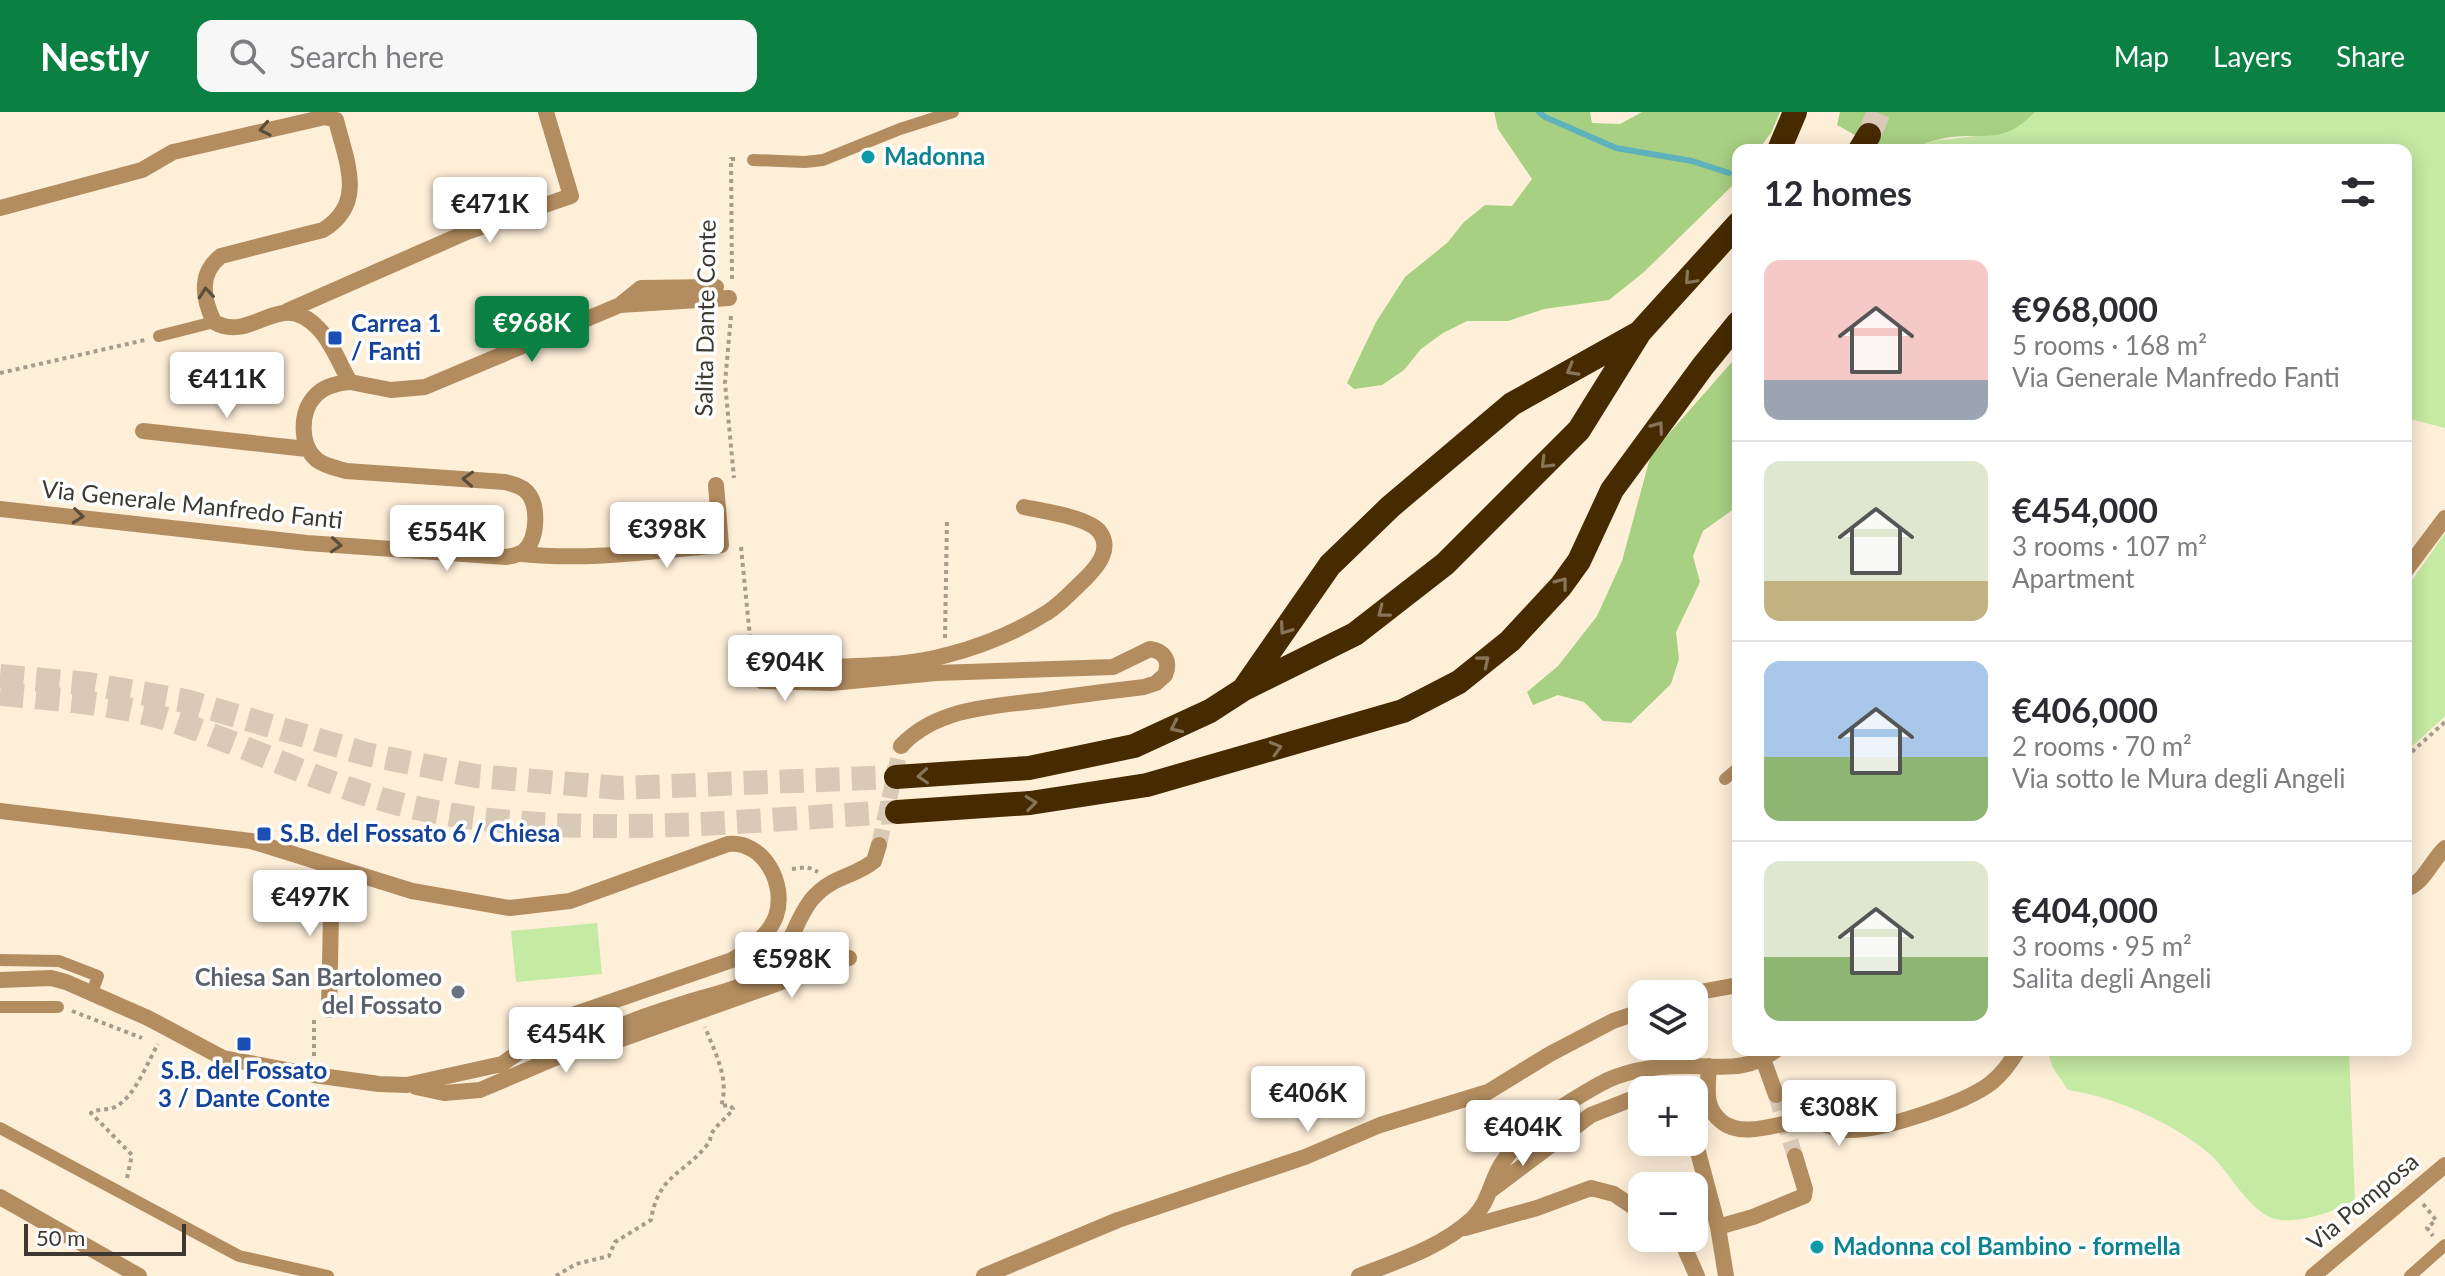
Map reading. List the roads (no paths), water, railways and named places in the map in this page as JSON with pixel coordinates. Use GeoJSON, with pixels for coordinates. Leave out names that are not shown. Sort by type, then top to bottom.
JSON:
{"type":"FeatureCollection","features":[{"type":"Feature","properties":{"kind":"highway"},"geometry":{"type":"LineString","coordinates":[[1782,144],[1795,112]]}},
{"type":"Feature","properties":{"kind":"highway"},"geometry":{"type":"LineString","coordinates":[[896,777],[1029,768],[1134,746],[1210,711],[1244,689],[1355,634],[1445,564],[1579,430],[1640,332],[1732,231]]}},
{"type":"Feature","properties":{"kind":"highway"},"geometry":{"type":"LineString","coordinates":[[897,812],[1030,803],[1147,785],[1403,711],[1459,682],[1510,641],[1561,586],[1579,561],[1612,490],[1732,330]]}},
{"type":"Feature","properties":{"kind":"highway"},"geometry":{"type":"LineString","coordinates":[[1244,689],[1330,565],[1390,507],[1512,404],[1640,332]]}},
{"type":"Feature","properties":{"kind":"street"},"geometry":{"type":"LineString","coordinates":[[0,208],[142,170],[173,152],[335,116],[350,177],[351,198],[336,222],[323,230],[221,256],[205,279],[204,292],[214,322],[225,328],[240,327],[287,311],[467,232],[571,196],[546,112]]}},
{"type":"Feature","properties":{"kind":"street"},"geometry":{"type":"LineString","coordinates":[[307,449],[305,417],[314,396],[335,384],[350,382],[391,390],[425,387],[620,305],[641,288],[727,295]]}},
{"type":"Feature","properties":{"kind":"street"},"geometry":{"type":"LineString","coordinates":[[287,311],[305,317],[320,329],[350,382]]}},
{"type":"Feature","properties":{"kind":"street","name":"Via Generale Manfredo Fanti"},"geometry":{"type":"LineString","coordinates":[[143,431],[307,449],[325,465],[346,471],[517,485],[527,491],[533,502],[535,521],[529,546],[522,554]]}},
{"type":"Feature","properties":{"kind":"street","name":"Via Generale Manfredo Fanti"},"geometry":{"type":"LineString","coordinates":[[0,509],[307,543],[506,557],[522,554],[602,556],[721,545],[716,485]]}},
{"type":"Feature","properties":{"kind":"street"},"geometry":{"type":"LineString","coordinates":[[831,683],[829,671],[837,667],[900,663],[945,656],[1009,633],[1050,611],[1095,569],[1104,551],[1103,538],[1092,526],[1024,507]]}},
{"type":"Feature","properties":{"kind":"street"},"geometry":{"type":"LineString","coordinates":[[2412,562],[2445,518]]}},
{"type":"Feature","properties":{"kind":"street"},"geometry":{"type":"LineString","coordinates":[[753,675],[762,681],[831,683],[936,673],[1113,667],[1150,649],[1163,653],[1166,659],[1165,675],[1151,685],[967,711],[930,724],[901,746]]}},
{"type":"Feature","properties":{"kind":"street"},"geometry":{"type":"LineString","coordinates":[[0,811],[251,841],[412,891],[510,908],[570,901],[728,844],[751,847],[760,853],[776,885],[778,907],[773,923],[755,945],[732,960],[572,1015],[502,1064],[407,1085]]}},
{"type":"Feature","properties":{"kind":"street"},"geometry":{"type":"LineString","coordinates":[[0,980],[51,978],[148,1018],[223,1058],[314,1075],[407,1085],[444,1093],[480,1090],[574,1050],[623,1025],[757,978],[784,953],[805,909],[834,880],[869,865],[877,857],[879,845]]}},
{"type":"Feature","properties":{"kind":"street"},"geometry":{"type":"LineString","coordinates":[[2412,885],[2421,880],[2434,858],[2445,848]]}},
{"type":"Feature","properties":{"kind":"street"},"geometry":{"type":"LineString","coordinates":[[329,1007],[332,866]]}},
{"type":"Feature","properties":{"kind":"street"},"geometry":{"type":"LineString","coordinates":[[574,1050],[616,1041],[849,958]]}},
{"type":"Feature","properties":{"kind":"street"},"geometry":{"type":"LineString","coordinates":[[1708,991],[1732,986]]}},
{"type":"Feature","properties":{"kind":"street"},"geometry":{"type":"LineString","coordinates":[[984,1276],[1118,1220],[1305,1157],[1380,1125],[1488,1092],[1550,1054],[1628,1016]]}},
{"type":"Feature","properties":{"kind":"street"},"geometry":{"type":"LineString","coordinates":[[1459,1230],[1481,1208],[1502,1163],[1519,1143],[1563,1108],[1601,1084],[1638,1071],[1681,1066],[1735,1068],[1766,1056]]}},
{"type":"Feature","properties":{"kind":"street"},"geometry":{"type":"LineString","coordinates":[[1769,1056],[1776,1095]]}},
{"type":"Feature","properties":{"kind":"street"},"geometry":{"type":"LineString","coordinates":[[1709,1066],[1707,1101],[1710,1109],[1731,1128],[1811,1121],[1847,1130],[1903,1120],[1980,1090],[2001,1073],[2014,1056]]}},
{"type":"Feature","properties":{"kind":"street"},"geometry":{"type":"LineString","coordinates":[[1491,1190],[1591,1115],[1628,1100]]}},
{"type":"Feature","properties":{"kind":"street"},"geometry":{"type":"LineString","coordinates":[[1699,1156],[1718,1227],[1726,1276]]}},
{"type":"Feature","properties":{"kind":"street"},"geometry":{"type":"LineString","coordinates":[[1718,1227],[1753,1217],[1804,1196],[1805,1189],[1795,1156]]}},
{"type":"Feature","properties":{"kind":"street","name":"Via Pomposa"},"geometry":{"type":"LineString","coordinates":[[2313,1276],[2445,1165]]}},
{"type":"Feature","properties":{"kind":"street"},"geometry":{"type":"LineString","coordinates":[[1359,1276],[1411,1256],[1459,1230],[1537,1208],[1591,1188],[1614,1194],[1628,1204]]}},
{"type":"Feature","properties":{"kind":"street"},"geometry":{"type":"LineString","coordinates":[[0,1197],[139,1276]]}},
{"type":"Feature","properties":{"kind":"street"},"geometry":{"type":"LineString","coordinates":[[1686,1252],[1697,1276]]}},
{"type":"Feature","properties":{"kind":"lane"},"geometry":{"type":"LineString","coordinates":[[753,160],[823,160],[900,129],[953,112]]}},
{"type":"Feature","properties":{"kind":"lane"},"geometry":{"type":"LineString","coordinates":[[159,336],[214,322]]}},
{"type":"Feature","properties":{"kind":"lane"},"geometry":{"type":"LineString","coordinates":[[1725,779],[1732,773]]}},
{"type":"Feature","properties":{"kind":"lane"},"geometry":{"type":"LineString","coordinates":[[0,960],[65,962],[98,976],[92,993]]}},
{"type":"Feature","properties":{"kind":"lane"},"geometry":{"type":"LineString","coordinates":[[0,1007],[58,1007]]}},
{"type":"Feature","properties":{"kind":"lane"},"geometry":{"type":"LineString","coordinates":[[0,1128],[239,1256],[328,1276]]}},
{"type":"Feature","properties":{"kind":"lane"},"geometry":{"type":"LineString","coordinates":[[2410,1276],[2444,1246]]}},
{"type":"Feature","properties":{"kind":"waterway"},"geometry":{"type":"LineString","coordinates":[[1539,112],[1616,148],[1692,161],[1729,173]]}},
{"type":"Feature","properties":{"kind":"tunnel"},"geometry":{"type":"LineString","coordinates":[[1869,135],[1879,112]]}},
{"type":"Feature","properties":{"kind":"tunnel"},"geometry":{"type":"LineString","coordinates":[[0,676],[89,684],[186,701],[366,754],[476,776],[620,788],[896,777]]}},
{"type":"Feature","properties":{"kind":"tunnel"},"geometry":{"type":"LineString","coordinates":[[0,694],[136,711],[210,734],[367,795],[431,811],[489,820],[547,825],[664,825],[897,812]]}},
{"type":"Feature","properties":{"kind":"tunnel"},"geometry":{"type":"LineString","coordinates":[[879,845],[901,746]]}},
{"type":"Feature","properties":{"kind":"tunnel"},"geometry":{"type":"LineString","coordinates":[[1776,1095],[1795,1156]]}},
{"type":"Feature","properties":{"kind":"place","name":"Madonna"},"geometry":{"type":"Point","coordinates":[868,157]}},
{"type":"Feature","properties":{"kind":"place","name":"Carrea 1 / Fanti"},"geometry":{"type":"Point","coordinates":[335,338]}},
{"type":"Feature","properties":{"kind":"place","name":"S.B. del Fossato 6 / Chiesa"},"geometry":{"type":"Point","coordinates":[264,834]}},
{"type":"Feature","properties":{"kind":"place","name":"Chiesa San Bartolomeo del Fossato"},"geometry":{"type":"Point","coordinates":[458,992]}},
{"type":"Feature","properties":{"kind":"place","name":"S.B. del Fossato 3 / Dante Conte"},"geometry":{"type":"Point","coordinates":[244,1044]}},
{"type":"Feature","properties":{"kind":"place","name":"Madonna col Bambino - formella"},"geometry":{"type":"Point","coordinates":[1817,1247]}}]}
